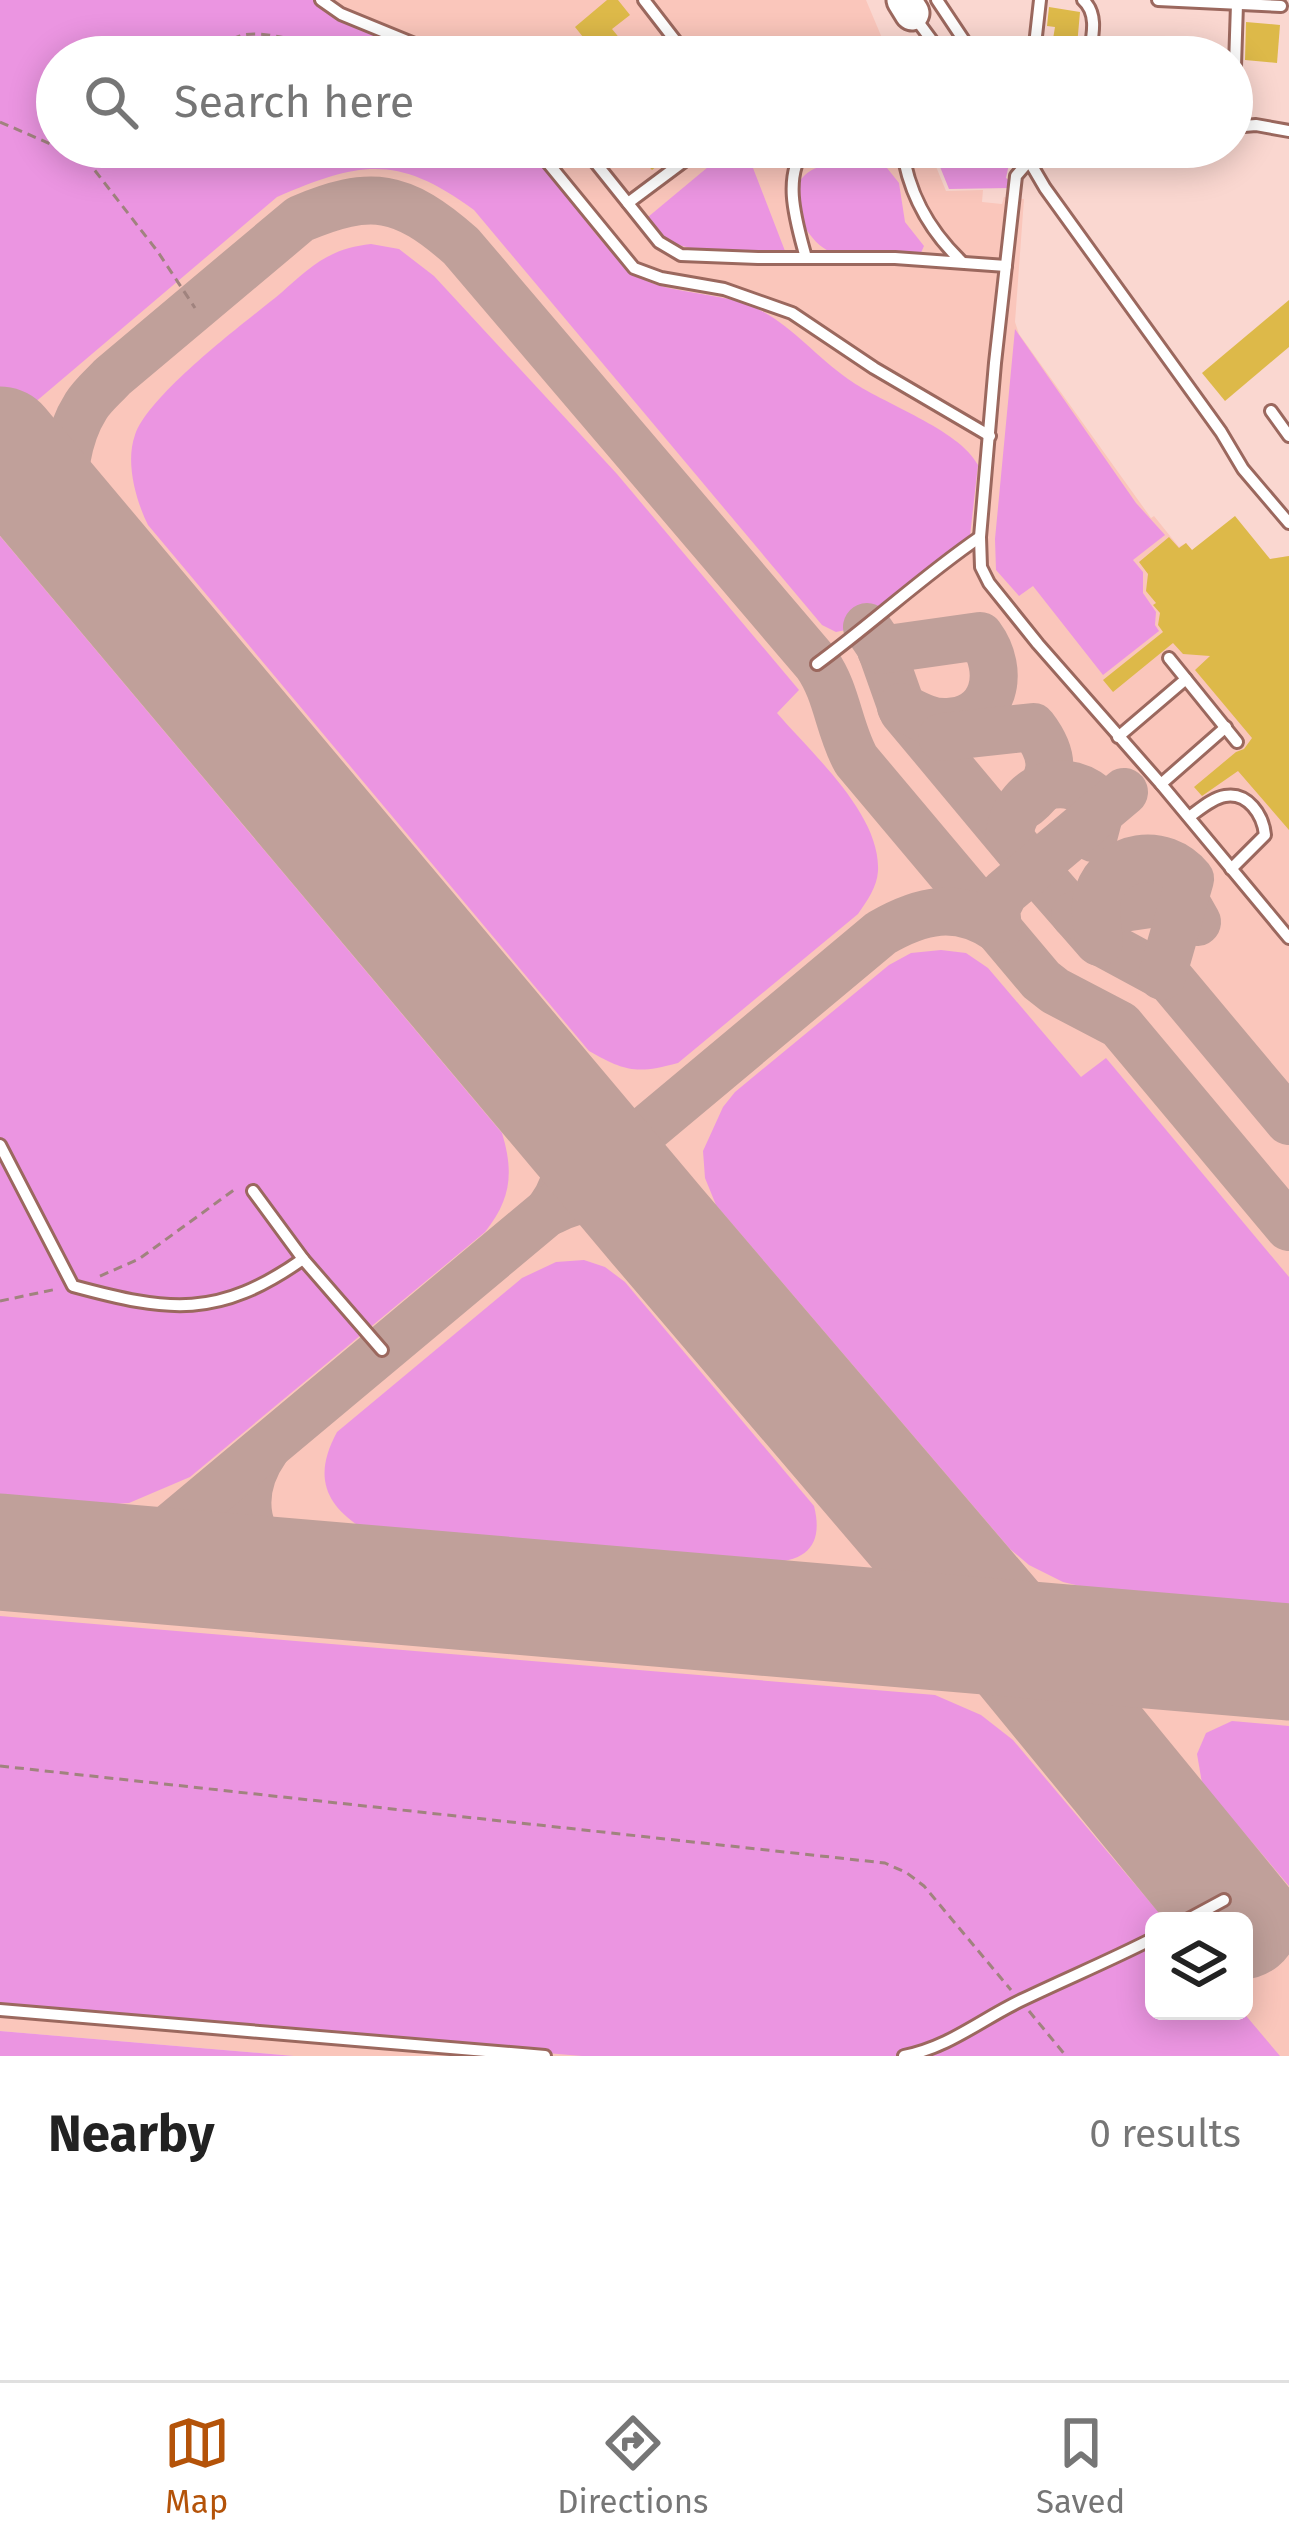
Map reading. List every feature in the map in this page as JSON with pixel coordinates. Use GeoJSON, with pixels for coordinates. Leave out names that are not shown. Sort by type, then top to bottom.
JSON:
{"type":"FeatureCollection","features":[{"type":"Feature","properties":{"kind":"lane"},"geometry":{"type":"LineString","coordinates":[[321,0],[341,14],[395,36]]}},
{"type":"Feature","properties":{"kind":"lane"},"geometry":{"type":"LineString","coordinates":[[644,0],[672,36]]}},
{"type":"Feature","properties":{"kind":"lane"},"geometry":{"type":"LineString","coordinates":[[1036,36],[1040,0]]}},
{"type":"Feature","properties":{"kind":"lane"},"geometry":{"type":"LineString","coordinates":[[1083,0],[1092,10],[1092,36]]}},
{"type":"Feature","properties":{"kind":"lane"},"geometry":{"type":"LineString","coordinates":[[1158,0],[1281,6]]}},
{"type":"Feature","properties":{"kind":"lane"},"geometry":{"type":"LineString","coordinates":[[915,3],[955,36]]}},
{"type":"Feature","properties":{"kind":"lane"},"geometry":{"type":"LineString","coordinates":[[915,3],[933,36]]}},
{"type":"Feature","properties":{"kind":"lane"},"geometry":{"type":"LineString","coordinates":[[1236,36],[1237,4]]}},
{"type":"Feature","properties":{"kind":"lane"},"geometry":{"type":"LineString","coordinates":[[1253,125],[1289,130]]}},
{"type":"Feature","properties":{"kind":"lane"},"geometry":{"type":"LineString","coordinates":[[552,168],[634,268],[661,278],[724,289],[792,313],[990,436]]}},
{"type":"Feature","properties":{"kind":"lane"},"geometry":{"type":"LineString","coordinates":[[600,168],[659,242],[681,255],[1006,266]]}},
{"type":"Feature","properties":{"kind":"lane"},"geometry":{"type":"LineString","coordinates":[[628,203],[675,168]]}},
{"type":"Feature","properties":{"kind":"lane"},"geometry":{"type":"LineString","coordinates":[[794,168],[792,190],[806,258]]}},
{"type":"Feature","properties":{"kind":"lane"},"geometry":{"type":"LineString","coordinates":[[906,168],[926,220],[961,261]]}},
{"type":"Feature","properties":{"kind":"lane"},"geometry":{"type":"LineString","coordinates":[[1022,168],[1016,176],[1006,266],[981,567],[989,583],[1289,938]]}},
{"type":"Feature","properties":{"kind":"lane"},"geometry":{"type":"LineString","coordinates":[[1034,168],[1083,252],[1289,523]]}},
{"type":"Feature","properties":{"kind":"lane"},"geometry":{"type":"LineString","coordinates":[[1271,411],[1289,436]]}},
{"type":"Feature","properties":{"kind":"lane"},"geometry":{"type":"LineString","coordinates":[[817,664],[980,537]]}},
{"type":"Feature","properties":{"kind":"lane"},"geometry":{"type":"LineString","coordinates":[[1168,658],[1237,742]]}},
{"type":"Feature","properties":{"kind":"lane"},"geometry":{"type":"LineString","coordinates":[[1118,737],[1186,679]]}},
{"type":"Feature","properties":{"kind":"lane"},"geometry":{"type":"LineString","coordinates":[[1161,784],[1226,728]]}},
{"type":"Feature","properties":{"kind":"lane"},"geometry":{"type":"LineString","coordinates":[[1189,817],[1226,795],[1250,803],[1265,835],[1231,869]]}},
{"type":"Feature","properties":{"kind":"lane"},"geometry":{"type":"LineString","coordinates":[[0,1144],[73,1286],[170,1306],[212,1304],[268,1284],[303,1259]]}},
{"type":"Feature","properties":{"kind":"lane"},"geometry":{"type":"LineString","coordinates":[[253,1191],[303,1259],[382,1350]]}},
{"type":"Feature","properties":{"kind":"lane"},"geometry":{"type":"LineString","coordinates":[[1202,1912],[1224,1900]]}},
{"type":"Feature","properties":{"kind":"lane"},"geometry":{"type":"LineString","coordinates":[[904,2056],[961,2037],[1020,2001],[1145,1942]]}},
{"type":"Feature","properties":{"kind":"lane"},"geometry":{"type":"LineString","coordinates":[[0,2010],[545,2056]]}},
{"type":"Feature","properties":{"kind":"path"},"geometry":{"type":"LineString","coordinates":[[237,36],[272,36]]}},
{"type":"Feature","properties":{"kind":"path"},"geometry":{"type":"LineString","coordinates":[[0,122],[36,138]]}},
{"type":"Feature","properties":{"kind":"path"},"geometry":{"type":"LineString","coordinates":[[93,168],[195,308]]}},
{"type":"Feature","properties":{"kind":"path"},"geometry":{"type":"LineString","coordinates":[[0,1301],[73,1286],[139,1258],[246,1184],[253,1191]]}},
{"type":"Feature","properties":{"kind":"path"},"geometry":{"type":"LineString","coordinates":[[0,1766],[885,1863],[924,1886],[1066,2056]]}},
{"type":"Feature","properties":{"kind":"shaded area"},"geometry":{"type":"Polygon","coordinates":[[[0,0],[866,0],[881,36],[36,36],[36,168],[937,168],[946,191],[983,190],[982,202],[1024,199],[1015,322],[1019,334],[1151,518],[1179,547],[1186,543],[1220,583],[1270,559],[1289,556],[1289,2056],[294,2056],[0,2031],[0,0]]]}},
{"type":"Feature","properties":{"kind":"shaded area"},"geometry":{"type":"Polygon","coordinates":[[[0,0],[313,0],[378,36],[36,36],[36,168],[546,168],[598,237],[645,280],[759,310],[848,379],[955,440],[978,465],[970,536],[860,627],[836,632],[822,625],[474,210],[423,179],[378,169],[332,176],[277,197],[0,432],[0,0]]]}},
{"type":"Feature","properties":{"kind":"shaded area"},"geometry":{"type":"Polygon","coordinates":[[[707,168],[753,168],[785,251],[700,250],[669,241],[648,217],[707,168]]]}},
{"type":"Feature","properties":{"kind":"shaded area"},"geometry":{"type":"Polygon","coordinates":[[[887,168],[899,183],[905,222],[924,246],[919,257],[861,256],[823,248],[807,230],[797,207],[799,184],[811,171],[887,168]]]}},
{"type":"Feature","properties":{"kind":"shaded area"},"geometry":{"type":"Polygon","coordinates":[[[940,168],[1008,168],[1006,178],[1012,182],[1009,188],[949,189],[940,168]]]}},
{"type":"Feature","properties":{"kind":"shaded area"},"geometry":{"type":"Polygon","coordinates":[[[371,244],[399,249],[434,276],[617,474],[799,690],[777,713],[841,786],[876,849],[874,888],[858,914],[678,1063],[632,1069],[589,1051],[148,525],[140,505],[133,481],[132,446],[158,401],[197,362],[313,266],[343,250],[371,244]]]}},
{"type":"Feature","properties":{"kind":"shaded area"},"geometry":{"type":"Polygon","coordinates":[[[1015,329],[1136,503],[1165,535],[1133,560],[1143,572],[1143,593],[1156,612],[1159,631],[1103,675],[1033,586],[1019,596],[996,570],[1015,329]]]}},
{"type":"Feature","properties":{"kind":"shaded area"},"geometry":{"type":"Polygon","coordinates":[[[0,536],[502,1133],[508,1161],[505,1197],[485,1232],[190,1477],[129,1503],[85,1506],[0,1497],[0,536]]]}},
{"type":"Feature","properties":{"kind":"shaded area"},"geometry":{"type":"Polygon","coordinates":[[[911,953],[966,953],[988,968],[1081,1077],[1106,1058],[1289,1277],[1289,1606],[1097,1590],[1063,1582],[1029,1565],[1010,1549],[716,1205],[705,1178],[703,1151],[735,1092],[889,965],[911,953]]]}},
{"type":"Feature","properties":{"kind":"shaded area"},"geometry":{"type":"Polygon","coordinates":[[[584,1260],[605,1267],[625,1282],[814,1506],[816,1531],[809,1549],[792,1559],[766,1562],[367,1531],[332,1500],[325,1476],[337,1432],[522,1278],[556,1262],[584,1260]]]}},
{"type":"Feature","properties":{"kind":"shaded area"},"geometry":{"type":"Polygon","coordinates":[[[0,1616],[935,1695],[981,1715],[1013,1740],[1158,1912],[1145,1912],[1145,2020],[1250,2020],[1280,2056],[582,2056],[0,2007],[0,1616]]]}},
{"type":"Feature","properties":{"kind":"shaded area"},"geometry":{"type":"Polygon","coordinates":[[[1232,1721],[1289,1726],[1289,1886],[1202,1783],[1197,1754],[1206,1733],[1232,1721]]]}},
{"type":"Feature","properties":{"kind":"shaded area"},"geometry":{"type":"Polygon","coordinates":[[[0,2031],[294,2056],[0,2056],[0,2031]]]}},
{"type":"Feature","properties":{"kind":"building"},"geometry":{"type":"Polygon","coordinates":[[[607,0],[618,0],[630,15],[612,29],[618,36],[582,36],[575,27],[607,0]]]}},
{"type":"Feature","properties":{"kind":"building"},"geometry":{"type":"Polygon","coordinates":[[[1049,7],[1080,12],[1078,36],[1054,36],[1055,27],[1047,26],[1049,7]]]}},
{"type":"Feature","properties":{"kind":"building"},"geometry":{"type":"Polygon","coordinates":[[[1246,22],[1280,25],[1277,63],[1253,61],[1253,36],[1246,36],[1246,22]]]}},
{"type":"Feature","properties":{"kind":"building"},"geometry":{"type":"Polygon","coordinates":[[[1289,300],[1289,347],[1225,401],[1202,373],[1289,300]]]}},
{"type":"Feature","properties":{"kind":"building"},"geometry":{"type":"Polygon","coordinates":[[[1235,516],[1270,559],[1289,556],[1289,830],[1238,771],[1202,796],[1194,787],[1252,738],[1195,670],[1210,656],[1183,654],[1173,643],[1113,692],[1103,680],[1163,632],[1156,603],[1146,591],[1148,574],[1139,562],[1169,537],[1179,548],[1186,543],[1192,550],[1235,516]]]}},
{"type":"Feature","properties":{"kind":"taxiway"},"geometry":{"type":"LineString","coordinates":[[62,518],[69,446],[89,402],[112,377],[300,219],[367,201],[385,202],[421,216],[461,246],[817,664],[856,760],[1041,980],[1120,1025],[1289,1227]]}},
{"type":"Feature","properties":{"kind":"taxiway"},"geometry":{"type":"LineString","coordinates":[[867,627],[880,646],[903,711],[1034,868],[1097,940],[1171,980],[1289,1121]]}},
{"type":"Feature","properties":{"kind":"taxiway"},"geometry":{"type":"LineString","coordinates":[[881,650],[980,636],[993,664],[991,692],[976,713],[941,722],[901,707]]}},
{"type":"Feature","properties":{"kind":"taxiway"},"geometry":{"type":"LineString","coordinates":[[942,737],[1033,727],[1046,748],[1049,767],[1043,786],[1026,804]]}},
{"type":"Feature","properties":{"kind":"taxiway"},"geometry":{"type":"LineString","coordinates":[[1009,837],[1021,805],[1044,787],[1058,784],[1088,792],[1102,804],[1093,838]]}},
{"type":"Feature","properties":{"kind":"taxiway"},"geometry":{"type":"LineString","coordinates":[[63,1557],[113,1554],[159,1537],[881,933],[939,912],[968,915],[998,929],[996,909],[1004,893],[1124,792]]}},
{"type":"Feature","properties":{"kind":"taxiway"},"geometry":{"type":"LineString","coordinates":[[1099,942],[1098,894],[1114,870],[1139,859],[1166,862],[1179,869],[1190,879],[1162,976]]}},
{"type":"Feature","properties":{"kind":"taxiway"},"geometry":{"type":"LineString","coordinates":[[1075,915],[1184,899],[1197,922]]}},
{"type":"Feature","properties":{"kind":"taxiway"},"geometry":{"type":"LineString","coordinates":[[550,1209],[563,1184],[567,1160],[557,1107]]}},
{"type":"Feature","properties":{"kind":"taxiway"},"geometry":{"type":"LineString","coordinates":[[551,1211],[581,1200],[607,1200],[632,1209],[658,1227]]}},
{"type":"Feature","properties":{"kind":"taxiway"},"geometry":{"type":"LineString","coordinates":[[266,1449],[250,1483],[249,1518],[254,1534],[263,1549],[294,1572],[342,1581]]}},
{"type":"Feature","properties":{"kind":"runway"},"geometry":{"type":"LineString","coordinates":[[0,445],[1009,1638],[1234,1912]]}},
{"type":"Feature","properties":{"kind":"runway"},"geometry":{"type":"LineString","coordinates":[[0,1552],[1289,1662]]}}]}
